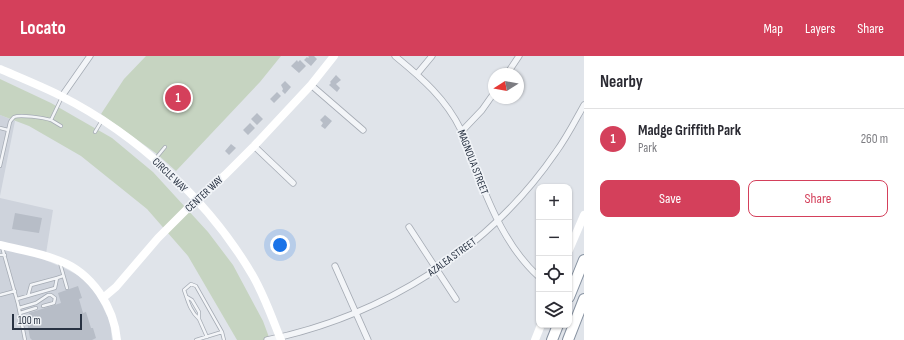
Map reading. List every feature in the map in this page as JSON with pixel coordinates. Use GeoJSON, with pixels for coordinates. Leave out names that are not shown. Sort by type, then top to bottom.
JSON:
{"type":"FeatureCollection","features":[{"type":"Feature","properties":{"kind":"highway"},"geometry":{"type":"LineString","coordinates":[[571,292],[584,260]]}},
{"type":"Feature","properties":{"kind":"highway"},"geometry":{"type":"LineString","coordinates":[[568,340],[584,299]]}},
{"type":"Feature","properties":{"kind":"highway"},"geometry":{"type":"LineString","coordinates":[[552,340],[557,328]]}},
{"type":"Feature","properties":{"kind":"street"},"geometry":{"type":"LineString","coordinates":[[62,96],[90,56]]}},
{"type":"Feature","properties":{"kind":"street","name":"CENTER WAY"},"geometry":{"type":"LineString","coordinates":[[103,298],[116,287],[158,238],[254,146],[311,84],[334,56]]}},
{"type":"Feature","properties":{"kind":"street","name":"MAGNOLIA STREET"},"geometry":{"type":"LineString","coordinates":[[395,56],[417,74],[447,105],[462,131],[488,201],[498,221],[515,249],[536,274]]}},
{"type":"Feature","properties":{"kind":"street"},"geometry":{"type":"LineString","coordinates":[[417,74],[432,56]]}},
{"type":"Feature","properties":{"kind":"street"},"geometry":{"type":"LineString","coordinates":[[512,68],[519,56]]}},
{"type":"Feature","properties":{"kind":"street","name":"CIRCLE WAY"},"geometry":{"type":"LineString","coordinates":[[0,69],[62,96],[102,120],[154,159],[196,200],[222,230],[250,272],[268,305],[281,339]]}},
{"type":"Feature","properties":{"kind":"street"},"geometry":{"type":"LineString","coordinates":[[311,84],[363,130]]}},
{"type":"Feature","properties":{"kind":"street"},"geometry":{"type":"LineString","coordinates":[[462,131],[488,102]]}},
{"type":"Feature","properties":{"kind":"street","name":"AZALEA STREET"},"geometry":{"type":"LineString","coordinates":[[267,340],[281,339],[314,328],[356,313],[393,296],[437,269],[471,244],[498,221],[532,184],[565,139],[584,105]]}},
{"type":"Feature","properties":{"kind":"street"},"geometry":{"type":"LineString","coordinates":[[254,146],[293,183]]}},
{"type":"Feature","properties":{"kind":"street"},"geometry":{"type":"LineString","coordinates":[[572,243],[584,215]]}},
{"type":"Feature","properties":{"kind":"street"},"geometry":{"type":"LineString","coordinates":[[408,227],[456,299]]}},
{"type":"Feature","properties":{"kind":"street"},"geometry":{"type":"LineString","coordinates":[[1,246],[59,260],[82,274],[95,286],[103,298],[114,325],[117,340]]}},
{"type":"Feature","properties":{"kind":"street"},"geometry":{"type":"LineString","coordinates":[[335,266],[368,340]]}},
{"type":"Feature","properties":{"kind":"street"},"geometry":{"type":"LineString","coordinates":[[535,340],[540,328]]}},
{"type":"Feature","properties":{"kind":"lane"},"geometry":{"type":"LineString","coordinates":[[51,120],[62,96]]}},
{"type":"Feature","properties":{"kind":"lane"},"geometry":{"type":"LineString","coordinates":[[0,166],[10,122],[16,117],[51,120],[61,126]]}},
{"type":"Feature","properties":{"kind":"lane"},"geometry":{"type":"LineString","coordinates":[[96,132],[102,120]]}},
{"type":"Feature","properties":{"kind":"lane"},"geometry":{"type":"LineString","coordinates":[[0,128],[8,130]]}},
{"type":"Feature","properties":{"kind":"lane"},"geometry":{"type":"LineString","coordinates":[[154,159],[165,147]]}},
{"type":"Feature","properties":{"kind":"lane"},"geometry":{"type":"LineString","coordinates":[[1,246],[15,291],[25,340]]}},
{"type":"Feature","properties":{"kind":"lane"},"geometry":{"type":"LineString","coordinates":[[0,255],[5,255]]}},
{"type":"Feature","properties":{"kind":"lane"},"geometry":{"type":"LineString","coordinates":[[59,260],[67,288]]}},
{"type":"Feature","properties":{"kind":"lane"},"geometry":{"type":"LineString","coordinates":[[28,296],[31,285],[63,276]]}},
{"type":"Feature","properties":{"kind":"lane"},"geometry":{"type":"LineString","coordinates":[[17,299],[55,288],[57,278]]}},
{"type":"Feature","properties":{"kind":"lane"},"geometry":{"type":"LineString","coordinates":[[199,319],[194,315],[184,290],[191,284],[196,286],[222,332],[224,340]]}},
{"type":"Feature","properties":{"kind":"lane"},"geometry":{"type":"LineString","coordinates":[[0,295],[15,291]]}},
{"type":"Feature","properties":{"kind":"lane"},"geometry":{"type":"LineString","coordinates":[[19,308],[51,295],[54,298],[54,303],[43,306]]}},
{"type":"Feature","properties":{"kind":"lane"},"geometry":{"type":"LineString","coordinates":[[186,297],[192,300],[199,312],[199,319],[207,337]]}},
{"type":"Feature","properties":{"kind":"lane"},"geometry":{"type":"LineString","coordinates":[[20,313],[36,308]]}},
{"type":"Feature","properties":{"kind":"lane"},"geometry":{"type":"LineString","coordinates":[[196,340],[222,332]]}},
{"type":"Feature","properties":{"kind":"shaded area"},"geometry":{"type":"Polygon","coordinates":[[[0,115],[15,121],[0,196],[0,115]]]}},
{"type":"Feature","properties":{"kind":"shaded area"},"geometry":{"type":"Polygon","coordinates":[[[0,198],[53,210],[45,260],[83,278],[97,295],[110,322],[112,340],[0,340],[0,198]]]}},
{"type":"Feature","properties":{"kind":"green space"},"geometry":{"type":"Polygon","coordinates":[[[146,56],[281,56],[260,82],[176,171],[157,154],[101,114],[124,79],[146,56]]]}},
{"type":"Feature","properties":{"kind":"green space"},"geometry":{"type":"Polygon","coordinates":[[[0,79],[51,103],[112,138],[153,172],[208,232],[233,265],[263,321],[270,340],[237,340],[188,256],[147,209],[81,156],[29,126],[0,115],[0,79]]]}},
{"type":"Feature","properties":{"kind":"building"},"geometry":{"type":"Polygon","coordinates":[[[308,56],[314,56],[317,59],[311,66],[304,60],[309,57],[308,56]]]}},
{"type":"Feature","properties":{"kind":"building"},"geometry":{"type":"Polygon","coordinates":[[[297,60],[298,62],[300,60],[306,66],[299,73],[291,66],[297,60]]]}},
{"type":"Feature","properties":{"kind":"building"},"geometry":{"type":"Polygon","coordinates":[[[336,75],[341,80],[336,84],[340,88],[337,92],[329,85],[336,75]]]}},
{"type":"Feature","properties":{"kind":"building"},"geometry":{"type":"Polygon","coordinates":[[[285,81],[291,87],[285,94],[282,91],[283,89],[281,85],[285,81]]]}},
{"type":"Feature","properties":{"kind":"building"},"geometry":{"type":"Polygon","coordinates":[[[277,92],[281,96],[274,103],[270,99],[277,92]]]}},
{"type":"Feature","properties":{"kind":"building"},"geometry":{"type":"Polygon","coordinates":[[[257,113],[263,119],[257,125],[251,119],[257,113]]]}},
{"type":"Feature","properties":{"kind":"building"},"geometry":{"type":"Polygon","coordinates":[[[325,115],[332,121],[325,129],[321,126],[323,123],[320,120],[325,115]]]}},
{"type":"Feature","properties":{"kind":"building"},"geometry":{"type":"Polygon","coordinates":[[[250,123],[255,128],[248,135],[243,130],[250,123]]]}},
{"type":"Feature","properties":{"kind":"building"},"geometry":{"type":"Polygon","coordinates":[[[231,144],[236,148],[229,155],[225,151],[231,144]]]}},
{"type":"Feature","properties":{"kind":"building"},"geometry":{"type":"Polygon","coordinates":[[[15,213],[42,218],[39,233],[12,229],[15,213]]]}},
{"type":"Feature","properties":{"kind":"building"},"geometry":{"type":"Polygon","coordinates":[[[78,286],[82,298],[79,299],[83,313],[86,312],[96,338],[92,340],[32,340],[30,338],[26,316],[29,313],[61,303],[58,293],[78,286]]]}},
{"type":"Feature","properties":{"kind":"place","name":"Madge Griffith Park"},"geometry":{"type":"Point","coordinates":[178,98]}}]}
